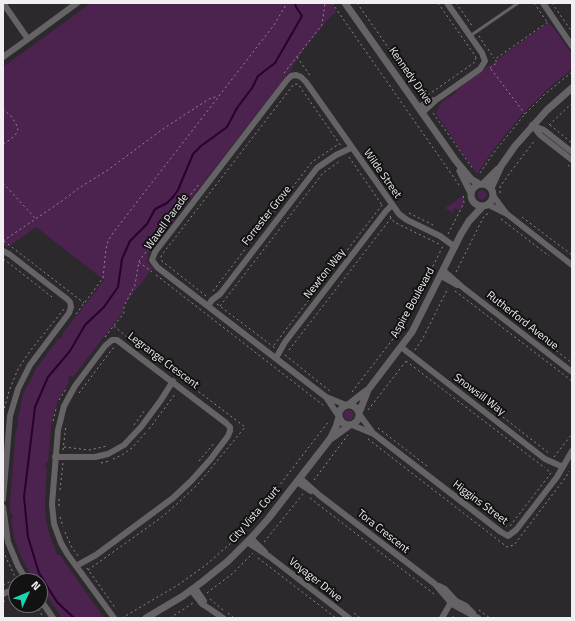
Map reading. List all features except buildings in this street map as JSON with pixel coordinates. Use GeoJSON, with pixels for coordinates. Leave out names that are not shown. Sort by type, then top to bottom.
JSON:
{"type":"FeatureCollection","features":[{"type":"Feature","properties":{"kind":"street"},"geometry":{"type":"LineString","coordinates":[[3,57],[78,3]]}},
{"type":"Feature","properties":{"kind":"street"},"geometry":{"type":"LineString","coordinates":[[420,110],[480,69],[484,64],[482,53],[447,3]]}},
{"type":"Feature","properties":{"kind":"street"},"geometry":{"type":"LineString","coordinates":[[543,3],[572,46]]}},
{"type":"Feature","properties":{"kind":"street"},"geometry":{"type":"LineString","coordinates":[[4,4],[28,39]]}},
{"type":"Feature","properties":{"kind":"street","name":"Kennedy Drive"},"geometry":{"type":"LineString","coordinates":[[351,5],[420,110],[456,161],[471,178],[487,183]]}},
{"type":"Feature","properties":{"kind":"street","name":"Wavell Parade"},"geometry":{"type":"LineString","coordinates":[[322,106],[301,77],[296,75],[290,78],[155,252],[152,258],[155,265],[326,397],[347,405]]}},
{"type":"Feature","properties":{"kind":"street"},"geometry":{"type":"LineString","coordinates":[[572,88],[532,125],[487,183],[474,188],[471,197],[476,205],[485,206],[507,214],[572,265]]}},
{"type":"Feature","properties":{"kind":"street"},"geometry":{"type":"LineString","coordinates":[[420,110],[429,106],[436,100]]}},
{"type":"Feature","properties":{"kind":"street","name":"Wilde Street"},"geometry":{"type":"LineString","coordinates":[[322,106],[394,208],[403,218],[456,244]]}},
{"type":"Feature","properties":{"kind":"street"},"geometry":{"type":"LineString","coordinates":[[532,125],[540,135],[572,160]]}},
{"type":"Feature","properties":{"kind":"street"},"geometry":{"type":"LineString","coordinates":[[532,125],[544,130],[572,152]]}},
{"type":"Feature","properties":{"kind":"street","name":"Forrester Grove"},"geometry":{"type":"LineString","coordinates":[[210,308],[212,300],[220,294],[315,171],[350,145]]}},
{"type":"Feature","properties":{"kind":"street","name":"Kennedy Drive"},"geometry":{"type":"LineString","coordinates":[[456,161],[471,197]]}},
{"type":"Feature","properties":{"kind":"street"},"geometry":{"type":"LineString","coordinates":[[487,183],[497,196],[507,214]]}},
{"type":"Feature","properties":{"kind":"street"},"geometry":{"type":"LineString","coordinates":[[485,206],[497,196]]}},
{"type":"Feature","properties":{"kind":"street","name":"Aspire Boulevard"},"geometry":{"type":"LineString","coordinates":[[469,221],[471,197]]}},
{"type":"Feature","properties":{"kind":"street","name":"Aspire Boulevard"},"geometry":{"type":"LineString","coordinates":[[347,405],[368,390],[401,348],[412,332],[469,221],[485,206]]}},
{"type":"Feature","properties":{"kind":"street","name":"Newton Way"},"geometry":{"type":"LineString","coordinates":[[274,357],[386,210],[394,208]]}},
{"type":"Feature","properties":{"kind":"street"},"geometry":{"type":"LineString","coordinates":[[3,251],[67,299],[70,302],[71,307],[69,313],[30,366],[20,382],[14,398],[9,425],[3,499]]}},
{"type":"Feature","properties":{"kind":"street","name":"Rutherford Avenue"},"geometry":{"type":"LineString","coordinates":[[442,274],[461,286],[572,372]]}},
{"type":"Feature","properties":{"kind":"street","name":"Legrange Crescent"},"geometry":{"type":"LineString","coordinates":[[78,568],[158,511],[182,490],[210,460],[229,434],[230,429],[226,423],[116,339],[108,343],[71,392],[64,406],[60,417],[55,454],[52,504],[53,517],[61,543],[78,568],[112,616]]}},
{"type":"Feature","properties":{"kind":"street","name":"Snowsill Way"},"geometry":{"type":"LineString","coordinates":[[401,348],[548,460],[563,467]]}},
{"type":"Feature","properties":{"kind":"street"},"geometry":{"type":"LineString","coordinates":[[161,400],[174,391],[175,383]]}},
{"type":"Feature","properties":{"kind":"street"},"geometry":{"type":"LineString","coordinates":[[55,454],[63,452],[80,456],[102,456],[124,445],[136,434],[175,383]]}},
{"type":"Feature","properties":{"kind":"street","name":"Aspire Boulevard"},"geometry":{"type":"LineString","coordinates":[[359,413],[368,390]]}},
{"type":"Feature","properties":{"kind":"street","name":"Wavell Parade"},"geometry":{"type":"LineString","coordinates":[[326,397],[336,417]]}},
{"type":"Feature","properties":{"kind":"street"},"geometry":{"type":"LineString","coordinates":[[347,405],[355,407],[359,413],[357,422],[330,439],[336,427],[336,417],[340,409],[347,405]]}},
{"type":"Feature","properties":{"kind":"street","name":"Higgins Street"},"geometry":{"type":"LineString","coordinates":[[359,413],[374,434]]}},
{"type":"Feature","properties":{"kind":"street"},"geometry":{"type":"LineString","coordinates":[[336,417],[342,423],[351,425]]}},
{"type":"Feature","properties":{"kind":"street","name":"Higgins Street"},"geometry":{"type":"LineString","coordinates":[[351,425],[374,434],[508,536],[514,532],[559,474],[572,451]]}},
{"type":"Feature","properties":{"kind":"street","name":"City Vista Court"},"geometry":{"type":"LineString","coordinates":[[146,618],[193,589],[228,561],[250,540],[330,439]]}},
{"type":"Feature","properties":{"kind":"street","name":"Snowsill Way"},"geometry":{"type":"LineString","coordinates":[[548,460],[559,474]]}},
{"type":"Feature","properties":{"kind":"street","name":"Tora Crescent"},"geometry":{"type":"LineString","coordinates":[[299,480],[435,584],[445,589],[454,603],[469,608],[477,617]]}},
{"type":"Feature","properties":{"kind":"street"},"geometry":{"type":"LineString","coordinates":[[3,507],[8,542],[19,573]]}},
{"type":"Feature","properties":{"kind":"street","name":"Voyager Drive"},"geometry":{"type":"LineString","coordinates":[[250,540],[257,550],[270,557],[349,618]]}},
{"type":"Feature","properties":{"kind":"street"},"geometry":{"type":"LineString","coordinates":[[193,589],[210,609],[223,618]]}},
{"type":"Feature","properties":{"kind":"street"},"geometry":{"type":"LineString","coordinates":[[442,618],[454,603]]}},
{"type":"Feature","properties":{"kind":"street"},"geometry":{"type":"LineString","coordinates":[[48,610],[54,618]]}},
{"type":"Feature","properties":{"kind":"lane"},"geometry":{"type":"LineString","coordinates":[[470,36],[518,3]]}},
{"type":"Feature","properties":{"kind":"path"},"geometry":{"type":"LineString","coordinates":[[73,317],[103,278],[106,249],[110,237],[274,25],[287,3]]}},
{"type":"Feature","properties":{"kind":"path"},"geometry":{"type":"LineString","coordinates":[[282,75],[322,25],[325,3]]}},
{"type":"Feature","properties":{"kind":"path"},"geometry":{"type":"LineString","coordinates":[[332,3],[461,188],[464,203],[444,238],[403,326],[350,394]]}},
{"type":"Feature","properties":{"kind":"path"},"geometry":{"type":"LineString","coordinates":[[351,5],[357,3]]}},
{"type":"Feature","properties":{"kind":"path"},"geometry":{"type":"LineString","coordinates":[[351,5],[362,3]]}},
{"type":"Feature","properties":{"kind":"path"},"geometry":{"type":"LineString","coordinates":[[351,5],[424,98],[475,62],[476,57],[438,3]]}},
{"type":"Feature","properties":{"kind":"path"},"geometry":{"type":"LineString","coordinates":[[456,3],[495,59],[496,63],[490,68]]}},
{"type":"Feature","properties":{"kind":"path"},"geometry":{"type":"LineString","coordinates":[[495,59],[548,22],[534,3]]}},
{"type":"Feature","properties":{"kind":"path"},"geometry":{"type":"LineString","coordinates":[[552,3],[572,32]]}},
{"type":"Feature","properties":{"kind":"path"},"geometry":{"type":"LineString","coordinates":[[297,56],[314,82]]}},
{"type":"Feature","properties":{"kind":"path"},"geometry":{"type":"LineString","coordinates":[[484,64],[490,68],[525,114]]}},
{"type":"Feature","properties":{"kind":"path"},"geometry":{"type":"LineString","coordinates":[[471,178],[480,173],[498,147],[525,114],[544,95],[572,72]]}},
{"type":"Feature","properties":{"kind":"path"},"geometry":{"type":"LineString","coordinates":[[84,303],[3,241],[79,188],[108,170],[163,129],[209,99],[219,96]]}},
{"type":"Feature","properties":{"kind":"path"},"geometry":{"type":"LineString","coordinates":[[572,103],[549,125],[572,143]]}},
{"type":"Feature","properties":{"kind":"path"},"geometry":{"type":"LineString","coordinates":[[429,106],[472,169]]}},
{"type":"Feature","properties":{"kind":"path"},"geometry":{"type":"LineString","coordinates":[[3,109],[12,116],[18,129],[16,134],[3,144]]}},
{"type":"Feature","properties":{"kind":"path"},"geometry":{"type":"LineString","coordinates":[[497,196],[500,187],[509,174],[540,135]]}},
{"type":"Feature","properties":{"kind":"path"},"geometry":{"type":"LineString","coordinates":[[220,306],[323,173],[342,160]]}},
{"type":"Feature","properties":{"kind":"path"},"geometry":{"type":"LineString","coordinates":[[480,173],[487,183],[500,187]]}},
{"type":"Feature","properties":{"kind":"path"},"geometry":{"type":"LineString","coordinates":[[124,313],[124,306],[135,285],[139,261],[201,181]]}},
{"type":"Feature","properties":{"kind":"path"},"geometry":{"type":"LineString","coordinates":[[3,183],[35,218]]}},
{"type":"Feature","properties":{"kind":"path"},"geometry":{"type":"LineString","coordinates":[[273,346],[382,205]]}},
{"type":"Feature","properties":{"kind":"path"},"geometry":{"type":"LineString","coordinates":[[404,210],[436,226]]}},
{"type":"Feature","properties":{"kind":"path"},"geometry":{"type":"LineString","coordinates":[[367,413],[367,410],[423,338],[485,214],[489,212],[493,213]]}},
{"type":"Feature","properties":{"kind":"path"},"geometry":{"type":"LineString","coordinates":[[520,216],[572,256]]}},
{"type":"Feature","properties":{"kind":"path"},"geometry":{"type":"LineString","coordinates":[[285,355],[390,218]]}},
{"type":"Feature","properties":{"kind":"path"},"geometry":{"type":"LineString","coordinates":[[3,260],[56,299]]}},
{"type":"Feature","properties":{"kind":"path"},"geometry":{"type":"LineString","coordinates":[[139,261],[325,407]]}},
{"type":"Feature","properties":{"kind":"path"},"geometry":{"type":"LineString","coordinates":[[455,291],[572,381]]}},
{"type":"Feature","properties":{"kind":"path"},"geometry":{"type":"LineString","coordinates":[[113,326],[245,427],[241,432]]}},
{"type":"Feature","properties":{"kind":"path"},"geometry":{"type":"LineString","coordinates":[[77,396],[113,348],[119,348],[123,343]]}},
{"type":"Feature","properties":{"kind":"path"},"geometry":{"type":"LineString","coordinates":[[406,361],[551,473],[510,526],[505,526],[501,532]]}},
{"type":"Feature","properties":{"kind":"path"},"geometry":{"type":"LineString","coordinates":[[132,426],[148,406]]}},
{"type":"Feature","properties":{"kind":"path"},"geometry":{"type":"LineString","coordinates":[[330,421],[336,417]]}},
{"type":"Feature","properties":{"kind":"path"},"geometry":{"type":"LineString","coordinates":[[60,491],[66,424]]}},
{"type":"Feature","properties":{"kind":"path"},"geometry":{"type":"LineString","coordinates":[[377,427],[427,466]]}},
{"type":"Feature","properties":{"kind":"path"},"geometry":{"type":"LineString","coordinates":[[548,460],[572,434]]}},
{"type":"Feature","properties":{"kind":"path"},"geometry":{"type":"LineString","coordinates":[[364,436],[507,547],[514,545],[566,477],[569,470]]}},
{"type":"Feature","properties":{"kind":"path"},"geometry":{"type":"LineString","coordinates":[[198,463],[218,438]]}},
{"type":"Feature","properties":{"kind":"path"},"geometry":{"type":"LineString","coordinates":[[63,452],[89,450],[108,446]]}},
{"type":"Feature","properties":{"kind":"path"},"geometry":{"type":"LineString","coordinates":[[310,498],[436,595]]}},
{"type":"Feature","properties":{"kind":"path"},"geometry":{"type":"LineString","coordinates":[[59,499],[59,508]]}},
{"type":"Feature","properties":{"kind":"path"},"geometry":{"type":"LineString","coordinates":[[60,512],[63,528],[67,538],[118,612]]}},
{"type":"Feature","properties":{"kind":"path"},"geometry":{"type":"LineString","coordinates":[[3,551],[16,573]]}},
{"type":"Feature","properties":{"kind":"path"},"geometry":{"type":"LineString","coordinates":[[253,554],[336,618]]}},
{"type":"Feature","properties":{"kind":"path"},"geometry":{"type":"LineString","coordinates":[[205,596],[234,618]]}},
{"type":"Feature","properties":{"kind":"shaded area"},"geometry":{"type":"Polygon","coordinates":[[[91,3],[331,3],[337,12],[329,18],[302,52],[290,71],[148,254],[147,262],[153,268],[123,306],[123,312],[73,377],[70,376],[68,379],[69,382],[58,400],[52,419],[48,462],[45,466],[47,468],[45,503],[46,521],[56,550],[55,552],[57,555],[60,555],[104,618],[62,618],[49,599],[48,573],[30,573],[20,554],[14,538],[11,519],[13,518],[12,514],[10,513],[10,504],[16,429],[18,428],[17,423],[23,394],[37,367],[59,338],[61,338],[63,333],[104,280],[36,227],[8,247],[3,245],[3,67],[91,3]]]}},
{"type":"Feature","properties":{"kind":"shaded area"},"geometry":{"type":"Polygon","coordinates":[[[548,23],[553,27],[572,54],[572,69],[551,86],[522,114],[494,149],[477,174],[436,114],[439,106],[443,101],[457,92],[455,90],[548,23]]]}},
{"type":"Feature","properties":{"kind":"shaded area"},"geometry":{"type":"Polygon","coordinates":[[[482,190],[487,195],[482,200],[477,195],[482,190]]]}},
{"type":"Feature","properties":{"kind":"shaded area"},"geometry":{"type":"Polygon","coordinates":[[[463,196],[464,203],[460,210],[455,208],[453,213],[445,208],[463,196]]]}},
{"type":"Feature","properties":{"kind":"shaded area"},"geometry":{"type":"Polygon","coordinates":[[[349,410],[354,415],[349,420],[344,415],[349,410]]]}},
{"type":"Feature","properties":{"kind":"waterway"},"geometry":{"type":"LineString","coordinates":[[74,618],[57,602],[39,573],[28,537],[24,497],[35,407],[48,377],[70,351],[85,325],[104,307],[118,287],[122,259],[130,241],[147,224],[155,209],[167,203],[173,197],[178,190],[193,154],[201,146],[227,127],[237,108],[252,88],[258,76],[275,63],[302,16],[295,3]]}}]}
